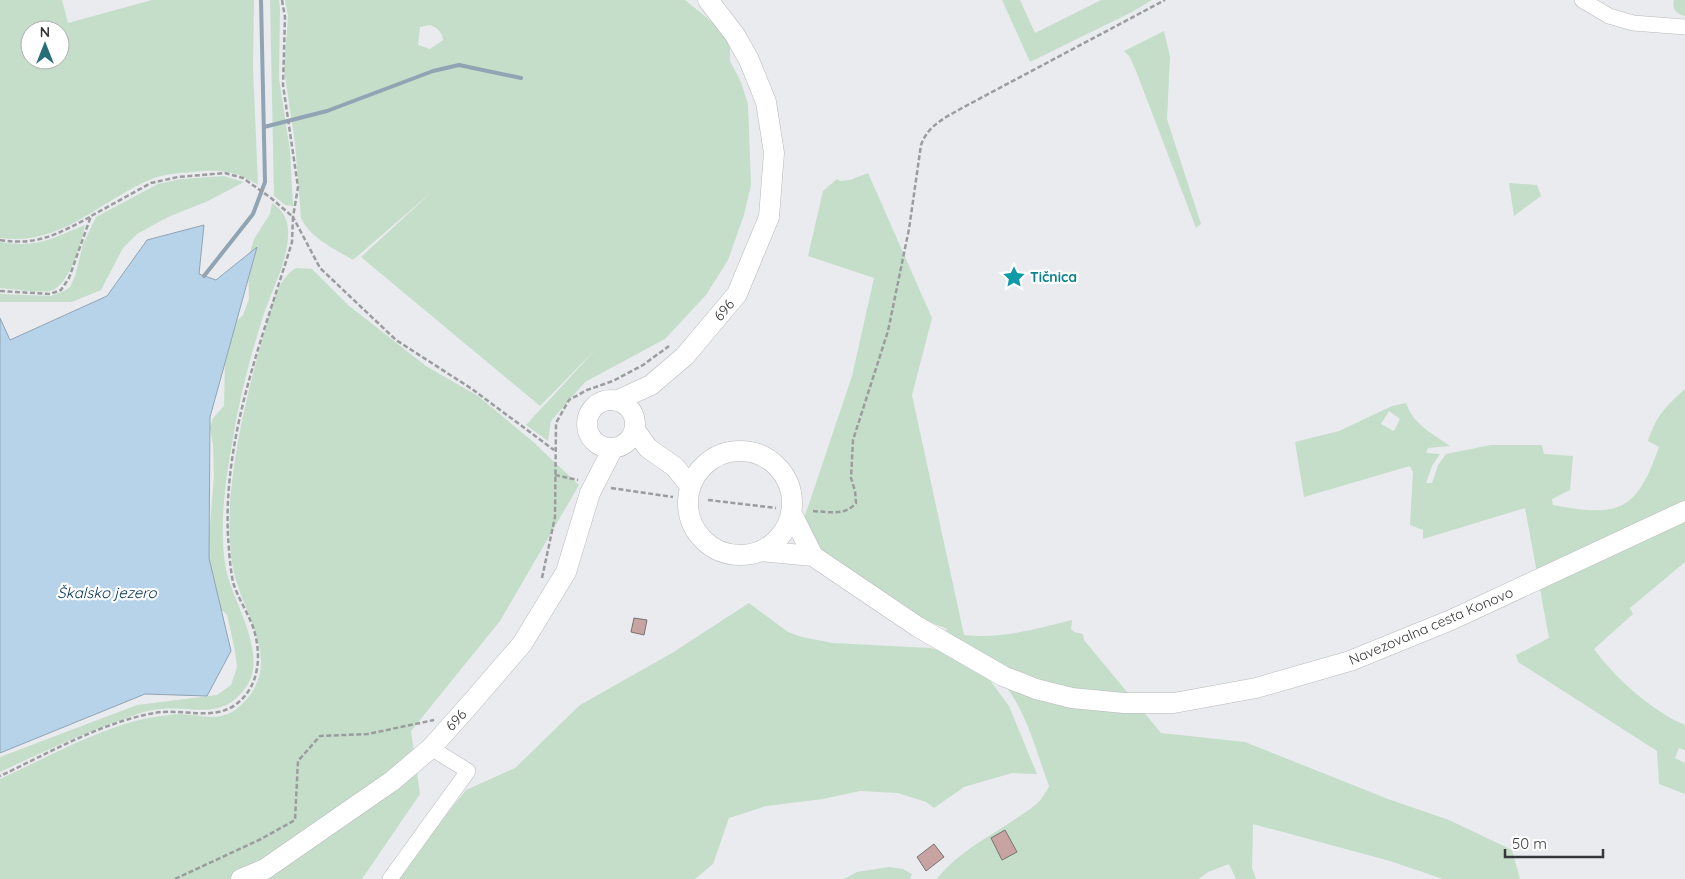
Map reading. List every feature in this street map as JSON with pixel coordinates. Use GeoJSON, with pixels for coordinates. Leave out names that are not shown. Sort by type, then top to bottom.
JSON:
{"type":"FeatureCollection","features":[{"type":"Feature","properties":{"kind":"main road","name":"696"},"geometry":{"type":"LineString","coordinates":[[241,879],[266,869],[392,782],[431,748],[522,644],[566,572],[584,486],[591,438],[587,422],[589,414],[600,403],[616,401],[651,385],[685,356],[737,294],[769,217],[774,153],[766,102],[750,60],[735,35],[708,0]]}},
{"type":"Feature","properties":{"kind":"main road","name":"696"},"geometry":{"type":"LineString","coordinates":[[584,486],[628,436],[651,385]]}},
{"type":"Feature","properties":{"kind":"main road"},"geometry":{"type":"LineString","coordinates":[[616,401],[629,408],[628,436]]}},
{"type":"Feature","properties":{"kind":"main road"},"geometry":{"type":"LineString","coordinates":[[591,438],[605,448],[628,436]]}},
{"type":"Feature","properties":{"kind":"main road"},"geometry":{"type":"LineString","coordinates":[[628,436],[675,467],[690,486],[698,471],[711,459]]}},
{"type":"Feature","properties":{"kind":"main road","name":"Navezovalna cesta Konovo"},"geometry":{"type":"LineString","coordinates":[[675,467],[711,459],[726,452],[744,451],[761,455],[775,465],[786,479],[791,495],[784,510],[813,556],[918,627],[1003,676],[1036,689],[1072,698],[1124,704],[1174,703],[1256,688],[1350,661],[1451,620],[1685,511]]}},
{"type":"Feature","properties":{"kind":"main road","name":"Navezovalna cesta Konovo"},"geometry":{"type":"LineString","coordinates":[[690,486],[687,503],[690,520],[698,535],[710,546],[726,553],[743,555],[760,551],[813,556]]}},
{"type":"Feature","properties":{"kind":"main road"},"geometry":{"type":"LineString","coordinates":[[760,551],[774,542],[785,529],[784,510]]}},
{"type":"Feature","properties":{"kind":"street"},"geometry":{"type":"LineString","coordinates":[[1582,0],[1609,16],[1633,23],[1685,28]]}},
{"type":"Feature","properties":{"kind":"street"},"geometry":{"type":"LineString","coordinates":[[390,879],[468,771],[431,748]]}},
{"type":"Feature","properties":{"kind":"path"},"geometry":{"type":"LineString","coordinates":[[0,776],[90,734],[155,712],[220,713],[234,706],[246,696],[256,679],[259,668],[255,631],[234,583],[230,564],[228,535],[229,497],[246,387],[292,242],[293,217],[298,187],[283,85],[284,17],[282,0]]}},
{"type":"Feature","properties":{"kind":"path"},"geometry":{"type":"LineString","coordinates":[[813,511],[837,513],[850,510],[856,503],[851,478],[853,440],[888,331],[909,229],[921,145],[925,133],[936,123],[1165,0]]}},
{"type":"Feature","properties":{"kind":"path"},"geometry":{"type":"LineString","coordinates":[[0,240],[23,242],[42,240],[151,183],[178,177],[225,173],[243,178],[269,196],[293,217],[320,268],[396,340],[472,389],[554,450]]}},
{"type":"Feature","properties":{"kind":"path"},"geometry":{"type":"LineString","coordinates":[[0,291],[50,294],[61,290],[69,278],[91,216]]}},
{"type":"Feature","properties":{"kind":"path"},"geometry":{"type":"LineString","coordinates":[[542,581],[555,517],[554,450],[556,423],[569,400],[587,390],[613,381],[643,365],[674,343]]}},
{"type":"Feature","properties":{"kind":"path"},"geometry":{"type":"LineString","coordinates":[[555,475],[584,486]]}},
{"type":"Feature","properties":{"kind":"path"},"geometry":{"type":"LineString","coordinates":[[610,488],[673,497]]}},
{"type":"Feature","properties":{"kind":"path"},"geometry":{"type":"LineString","coordinates":[[708,500],[784,510]]}},
{"type":"Feature","properties":{"kind":"path"},"geometry":{"type":"LineString","coordinates":[[175,879],[261,839],[295,820],[298,761],[320,736],[368,734],[443,718]]}},
{"type":"Feature","properties":{"kind":"green space"},"geometry":{"type":"Polygon","coordinates":[[[0,0],[62,0],[67,20],[20,20],[20,70],[70,70],[70,22],[152,0],[254,0],[253,67],[258,185],[242,176],[219,171],[178,173],[154,178],[62,229],[22,239],[0,238],[0,0]]]}},
{"type":"Feature","properties":{"kind":"green space"},"geometry":{"type":"Polygon","coordinates":[[[270,0],[279,0],[280,8],[279,78],[290,151],[293,206],[285,205],[274,196],[270,0]]]}},
{"type":"Feature","properties":{"kind":"green space"},"geometry":{"type":"Polygon","coordinates":[[[285,0],[685,0],[711,21],[730,44],[730,61],[741,82],[748,104],[751,185],[744,215],[728,260],[706,295],[665,339],[585,382],[551,421],[548,441],[526,425],[598,347],[540,406],[361,257],[434,190],[353,260],[317,237],[305,225],[301,218],[295,143],[284,70],[288,16],[285,0]],[[430,25],[420,27],[418,45],[430,49],[443,40],[440,32],[430,25]]]}},
{"type":"Feature","properties":{"kind":"green space"},"geometry":{"type":"Polygon","coordinates":[[[1002,0],[1020,0],[1035,33],[1101,0],[1152,0],[1132,12],[1030,62],[1002,0]]]}},
{"type":"Feature","properties":{"kind":"green space"},"geometry":{"type":"Polygon","coordinates":[[[1674,0],[1685,0],[1685,16],[1675,11],[1674,0]]]}},
{"type":"Feature","properties":{"kind":"green space"},"geometry":{"type":"Polygon","coordinates":[[[1164,31],[1170,57],[1167,119],[1201,224],[1196,228],[1136,71],[1130,57],[1124,51],[1164,31]]]}},
{"type":"Feature","properties":{"kind":"green space"},"geometry":{"type":"Polygon","coordinates":[[[868,173],[932,318],[912,395],[964,635],[991,636],[1032,630],[1072,620],[1071,629],[1074,632],[1083,634],[1084,640],[1161,733],[1245,742],[1388,799],[1449,820],[1512,850],[1520,879],[1443,879],[1390,861],[1253,824],[1252,868],[1256,879],[1236,879],[1229,864],[1208,872],[1199,879],[937,879],[963,854],[1034,806],[1049,786],[1021,710],[1013,696],[993,673],[938,644],[947,629],[853,591],[792,554],[852,376],[874,278],[808,256],[823,191],[837,179],[840,181],[850,180],[868,173]]]}},
{"type":"Feature","properties":{"kind":"green space"},"geometry":{"type":"Polygon","coordinates":[[[224,176],[244,182],[208,201],[168,217],[137,234],[123,248],[101,290],[72,302],[0,302],[0,294],[51,296],[70,287],[75,276],[83,244],[96,217],[158,184],[181,179],[224,176]]]}},
{"type":"Feature","properties":{"kind":"green space"},"geometry":{"type":"Polygon","coordinates":[[[1509,183],[1537,185],[1541,196],[1514,216],[1509,183]]]}},
{"type":"Feature","properties":{"kind":"green space"},"geometry":{"type":"Polygon","coordinates":[[[272,203],[280,209],[287,221],[287,246],[282,267],[258,332],[242,392],[228,470],[223,520],[226,569],[252,646],[254,662],[251,677],[244,690],[234,700],[224,706],[202,710],[167,708],[143,712],[82,735],[0,772],[0,757],[137,705],[217,695],[231,685],[237,667],[227,615],[212,601],[206,573],[214,476],[213,445],[210,428],[213,418],[224,406],[225,360],[235,323],[243,315],[249,299],[248,259],[254,239],[270,214],[272,203]]]}},
{"type":"Feature","properties":{"kind":"green space"},"geometry":{"type":"Polygon","coordinates":[[[85,225],[74,262],[69,273],[57,288],[50,291],[32,291],[0,288],[0,242],[13,244],[35,243],[85,225]]]}},
{"type":"Feature","properties":{"kind":"green space"},"geometry":{"type":"Polygon","coordinates":[[[296,268],[312,269],[348,305],[426,366],[478,396],[531,440],[579,485],[500,621],[411,731],[420,794],[362,879],[0,879],[0,779],[76,743],[135,721],[174,714],[214,717],[228,714],[236,710],[243,703],[256,684],[261,668],[260,650],[233,568],[230,542],[232,482],[242,419],[271,307],[283,280],[296,268]]]}},
{"type":"Feature","properties":{"kind":"green space"},"geometry":{"type":"Polygon","coordinates":[[[1685,389],[1685,562],[1630,608],[1633,614],[1594,649],[1612,671],[1635,693],[1660,712],[1685,725],[1685,750],[1679,748],[1675,758],[1685,763],[1685,794],[1659,784],[1657,751],[1518,662],[1516,655],[1549,638],[1525,508],[1423,539],[1423,530],[1410,525],[1413,472],[1410,466],[1304,497],[1295,442],[1339,431],[1392,406],[1406,403],[1413,417],[1418,422],[1450,446],[1428,448],[1426,453],[1440,454],[1432,466],[1426,483],[1432,483],[1438,465],[1446,454],[1491,445],[1542,445],[1544,454],[1573,456],[1570,490],[1552,499],[1553,505],[1575,509],[1609,509],[1622,505],[1632,498],[1642,486],[1659,447],[1648,441],[1651,432],[1662,412],[1685,389]],[[1389,411],[1381,424],[1394,431],[1400,419],[1389,411]]]}},
{"type":"Feature","properties":{"kind":"green space"},"geometry":{"type":"Polygon","coordinates":[[[749,603],[788,632],[802,637],[833,643],[930,648],[950,653],[986,675],[1009,706],[1037,774],[1012,773],[964,787],[934,808],[926,802],[898,793],[860,791],[823,799],[766,806],[729,818],[713,864],[695,879],[399,879],[425,841],[466,790],[515,768],[580,705],[672,653],[749,603]]]}},
{"type":"Feature","properties":{"kind":"green space"},"geometry":{"type":"Polygon","coordinates":[[[889,867],[903,869],[912,874],[910,879],[844,879],[857,872],[889,867]]]}},
{"type":"Feature","properties":{"kind":"water","name":"Škalsko jezero"},"geometry":{"type":"Polygon","coordinates":[[[204,225],[199,274],[216,280],[257,247],[210,417],[209,558],[231,651],[207,696],[145,694],[0,753],[0,318],[10,340],[107,296],[147,240],[204,225]]]}},
{"type":"Feature","properties":{"kind":"building"},"geometry":{"type":"Polygon","coordinates":[[[634,618],[647,620],[644,635],[631,632],[634,618]]]}},
{"type":"Feature","properties":{"kind":"building"},"geometry":{"type":"Polygon","coordinates":[[[1005,830],[1017,852],[1002,860],[991,838],[1005,830]]]}},
{"type":"Feature","properties":{"kind":"building"},"geometry":{"type":"Polygon","coordinates":[[[934,844],[944,857],[926,871],[917,857],[934,844]]]}},
{"type":"Feature","properties":{"kind":"waterway"},"geometry":{"type":"LineString","coordinates":[[204,276],[253,214],[265,182],[261,0]]}},
{"type":"Feature","properties":{"kind":"waterway"},"geometry":{"type":"LineString","coordinates":[[264,127],[327,111],[433,71],[459,65],[521,78]]}},
{"type":"Feature","properties":{"kind":"place","name":"Tičnica"},"geometry":{"type":"Point","coordinates":[1014,277]}}]}
